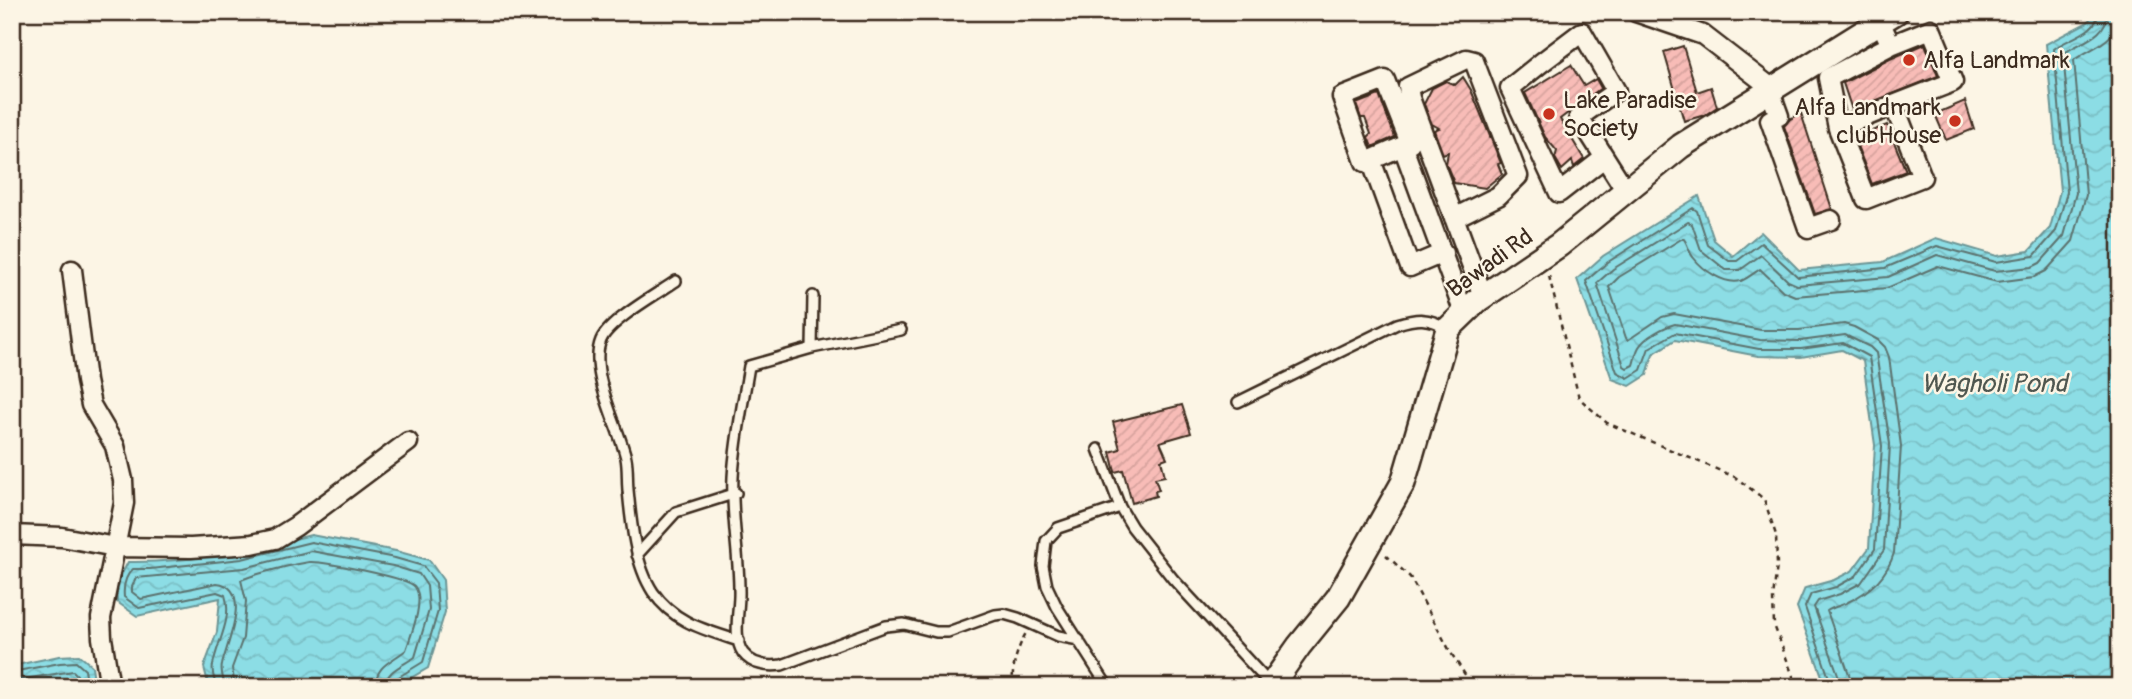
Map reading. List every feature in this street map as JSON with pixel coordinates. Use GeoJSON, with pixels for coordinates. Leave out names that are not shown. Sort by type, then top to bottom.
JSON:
{"type":"FeatureCollection","features":[{"type":"Feature","properties":{"kind":"street"},"geometry":{"type":"LineString","coordinates":[[1636,12],[1703,35],[1772,90],[1779,116],[1770,120],[1808,228],[1831,220]]}},
{"type":"Feature","properties":{"kind":"street"},"geometry":{"type":"LineString","coordinates":[[1888,17],[1891,45]]}},
{"type":"Feature","properties":{"kind":"street","name":"Bawadi Rd"},"geometry":{"type":"LineString","coordinates":[[1271,686],[1338,598],[1403,483],[1456,321],[1483,296],[1545,255],[1681,146],[1888,17]]}},
{"type":"Feature","properties":{"kind":"street"},"geometry":{"type":"LineString","coordinates":[[1839,128],[1953,82],[1931,29],[1891,45],[1828,78],[1839,128],[1866,199],[1922,177],[1894,106]]}},
{"type":"Feature","properties":{"kind":"street"},"geometry":{"type":"LineString","coordinates":[[1604,158],[1559,193],[1510,89],[1582,32],[1616,91],[1579,117],[1626,191]]}},
{"type":"Feature","properties":{"kind":"street"},"geometry":{"type":"LineString","coordinates":[[1454,218],[1498,196],[1517,176],[1474,61],[1466,59],[1408,87],[1410,98],[1454,218],[1483,296]]}},
{"type":"Feature","properties":{"kind":"street"},"geometry":{"type":"LineString","coordinates":[[1385,80],[1410,143],[1371,160],[1365,162],[1342,97],[1385,80]]}},
{"type":"Feature","properties":{"kind":"street"},"geometry":{"type":"LineString","coordinates":[[1403,147],[1443,254],[1456,321]]}},
{"type":"Feature","properties":{"kind":"street"},"geometry":{"type":"LineString","coordinates":[[1371,160],[1410,267],[1443,254]]}},
{"type":"Feature","properties":{"kind":"street"},"geometry":{"type":"LineString","coordinates":[[72,270],[91,405],[115,446],[121,462],[123,480],[124,503],[101,618],[110,687]]}},
{"type":"Feature","properties":{"kind":"street"},"geometry":{"type":"LineString","coordinates":[[12,534],[62,537],[115,547],[191,548],[252,544],[275,539],[408,442]]}},
{"type":"Feature","properties":{"kind":"lane"},"geometry":{"type":"LineString","coordinates":[[676,281],[611,326],[601,340],[598,359],[607,403],[626,459],[629,504],[637,555],[652,591],[670,612],[688,624],[739,641]]}},
{"type":"Feature","properties":{"kind":"lane"},"geometry":{"type":"LineString","coordinates":[[812,348],[813,296]]}},
{"type":"Feature","properties":{"kind":"lane"},"geometry":{"type":"LineString","coordinates":[[1238,402],[1397,324],[1414,319],[1456,321]]}},
{"type":"Feature","properties":{"kind":"lane"},"geometry":{"type":"LineString","coordinates":[[901,330],[812,348],[749,366],[733,478],[740,591],[737,623],[743,653],[755,663],[768,667],[782,665],[886,626],[904,624],[936,632],[948,632],[1004,614],[1058,636],[1079,639]]}},
{"type":"Feature","properties":{"kind":"lane"},"geometry":{"type":"LineString","coordinates":[[1098,449],[1120,507],[1132,527],[1173,579],[1271,686]]}},
{"type":"Feature","properties":{"kind":"lane"},"geometry":{"type":"LineString","coordinates":[[637,555],[676,512],[734,493]]}},
{"type":"Feature","properties":{"kind":"lane"},"geometry":{"type":"LineString","coordinates":[[1108,687],[1058,607],[1047,586],[1043,566],[1046,541],[1058,528],[1120,507]]}},
{"type":"Feature","properties":{"kind":"path"},"geometry":{"type":"LineString","coordinates":[[1545,255],[1579,398],[1607,423],[1735,477],[1764,499],[1776,534],[1774,625],[1797,687]]}},
{"type":"Feature","properties":{"kind":"path"},"geometry":{"type":"LineString","coordinates":[[1371,540],[1410,577],[1451,653],[1473,687]]}},
{"type":"Feature","properties":{"kind":"path"},"geometry":{"type":"LineString","coordinates":[[1013,687],[1012,675],[1020,643],[1031,624]]}},
{"type":"Feature","properties":{"kind":"water","name":"Wagholi Pond"},"geometry":{"type":"Polygon","coordinates":[[[2094,12],[2120,12],[2120,687],[1826,687],[1797,607],[1805,588],[1834,580],[1852,571],[1869,548],[1875,445],[1863,361],[1842,350],[1801,357],[1758,356],[1675,340],[1653,354],[1647,375],[1630,386],[1612,379],[1577,279],[1603,256],[1699,196],[1714,240],[1733,256],[1761,232],[1799,270],[1883,262],[1936,238],[1997,256],[2029,251],[2050,228],[2060,191],[2046,44],[2088,22],[2094,12]]]}},
{"type":"Feature","properties":{"kind":"water"},"geometry":{"type":"Polygon","coordinates":[[[311,535],[429,560],[443,580],[445,612],[428,668],[395,687],[209,687],[204,667],[217,632],[220,598],[137,616],[117,602],[116,585],[128,562],[220,554],[311,535]]]}},
{"type":"Feature","properties":{"kind":"water"},"geometry":{"type":"Polygon","coordinates":[[[79,655],[92,666],[95,687],[12,687],[12,666],[59,656],[79,655]]]}},
{"type":"Feature","properties":{"kind":"building","name":"Alfa Landmark"},"geometry":{"type":"Polygon","coordinates":[[[1925,44],[1938,76],[1852,110],[1843,83],[1925,44]]]}},
{"type":"Feature","properties":{"kind":"building"},"geometry":{"type":"Polygon","coordinates":[[[1683,46],[1697,92],[1711,87],[1717,107],[1705,115],[1684,121],[1664,52],[1683,46]]]}},
{"type":"Feature","properties":{"kind":"building","name":"Lake Paradise Society"},"geometry":{"type":"Polygon","coordinates":[[[1571,65],[1584,86],[1596,79],[1601,88],[1560,119],[1584,159],[1574,167],[1572,161],[1562,170],[1555,158],[1557,151],[1545,137],[1525,93],[1571,65]]]}},
{"type":"Feature","properties":{"kind":"building"},"geometry":{"type":"Polygon","coordinates":[[[1463,77],[1501,163],[1498,164],[1502,174],[1485,188],[1454,183],[1446,164],[1448,152],[1443,154],[1434,130],[1439,128],[1432,124],[1424,104],[1432,88],[1446,81],[1455,85],[1463,77]]]}},
{"type":"Feature","properties":{"kind":"building"},"geometry":{"type":"Polygon","coordinates":[[[1379,95],[1395,137],[1372,147],[1368,137],[1371,134],[1356,104],[1379,95]]]}},
{"type":"Feature","properties":{"kind":"building","name":"Alfa Landmark clubHouse"},"geometry":{"type":"Polygon","coordinates":[[[1965,101],[1974,129],[1946,140],[1935,114],[1965,101]]]}},
{"type":"Feature","properties":{"kind":"building"},"geometry":{"type":"Polygon","coordinates":[[[1801,113],[1832,209],[1815,214],[1784,126],[1801,113]]]}},
{"type":"Feature","properties":{"kind":"building","name":"Alfa Landmark"},"geometry":{"type":"Polygon","coordinates":[[[1887,125],[1906,171],[1872,184],[1854,138],[1887,125]]]}},
{"type":"Feature","properties":{"kind":"building"},"geometry":{"type":"Polygon","coordinates":[[[1182,405],[1191,433],[1160,442],[1167,458],[1161,460],[1165,476],[1155,478],[1159,490],[1155,491],[1156,496],[1132,503],[1123,470],[1115,472],[1110,452],[1120,449],[1113,422],[1182,405]]]}},
{"type":"Feature","properties":{"kind":"place","name":"Alfa Landmark"},"geometry":{"type":"Point","coordinates":[1909,60]}},
{"type":"Feature","properties":{"kind":"place","name":"Lake Paradise Society"},"geometry":{"type":"Point","coordinates":[1549,114]}},
{"type":"Feature","properties":{"kind":"place","name":"Alfa Landmark clubHouse"},"geometry":{"type":"Point","coordinates":[1955,121]}}]}
